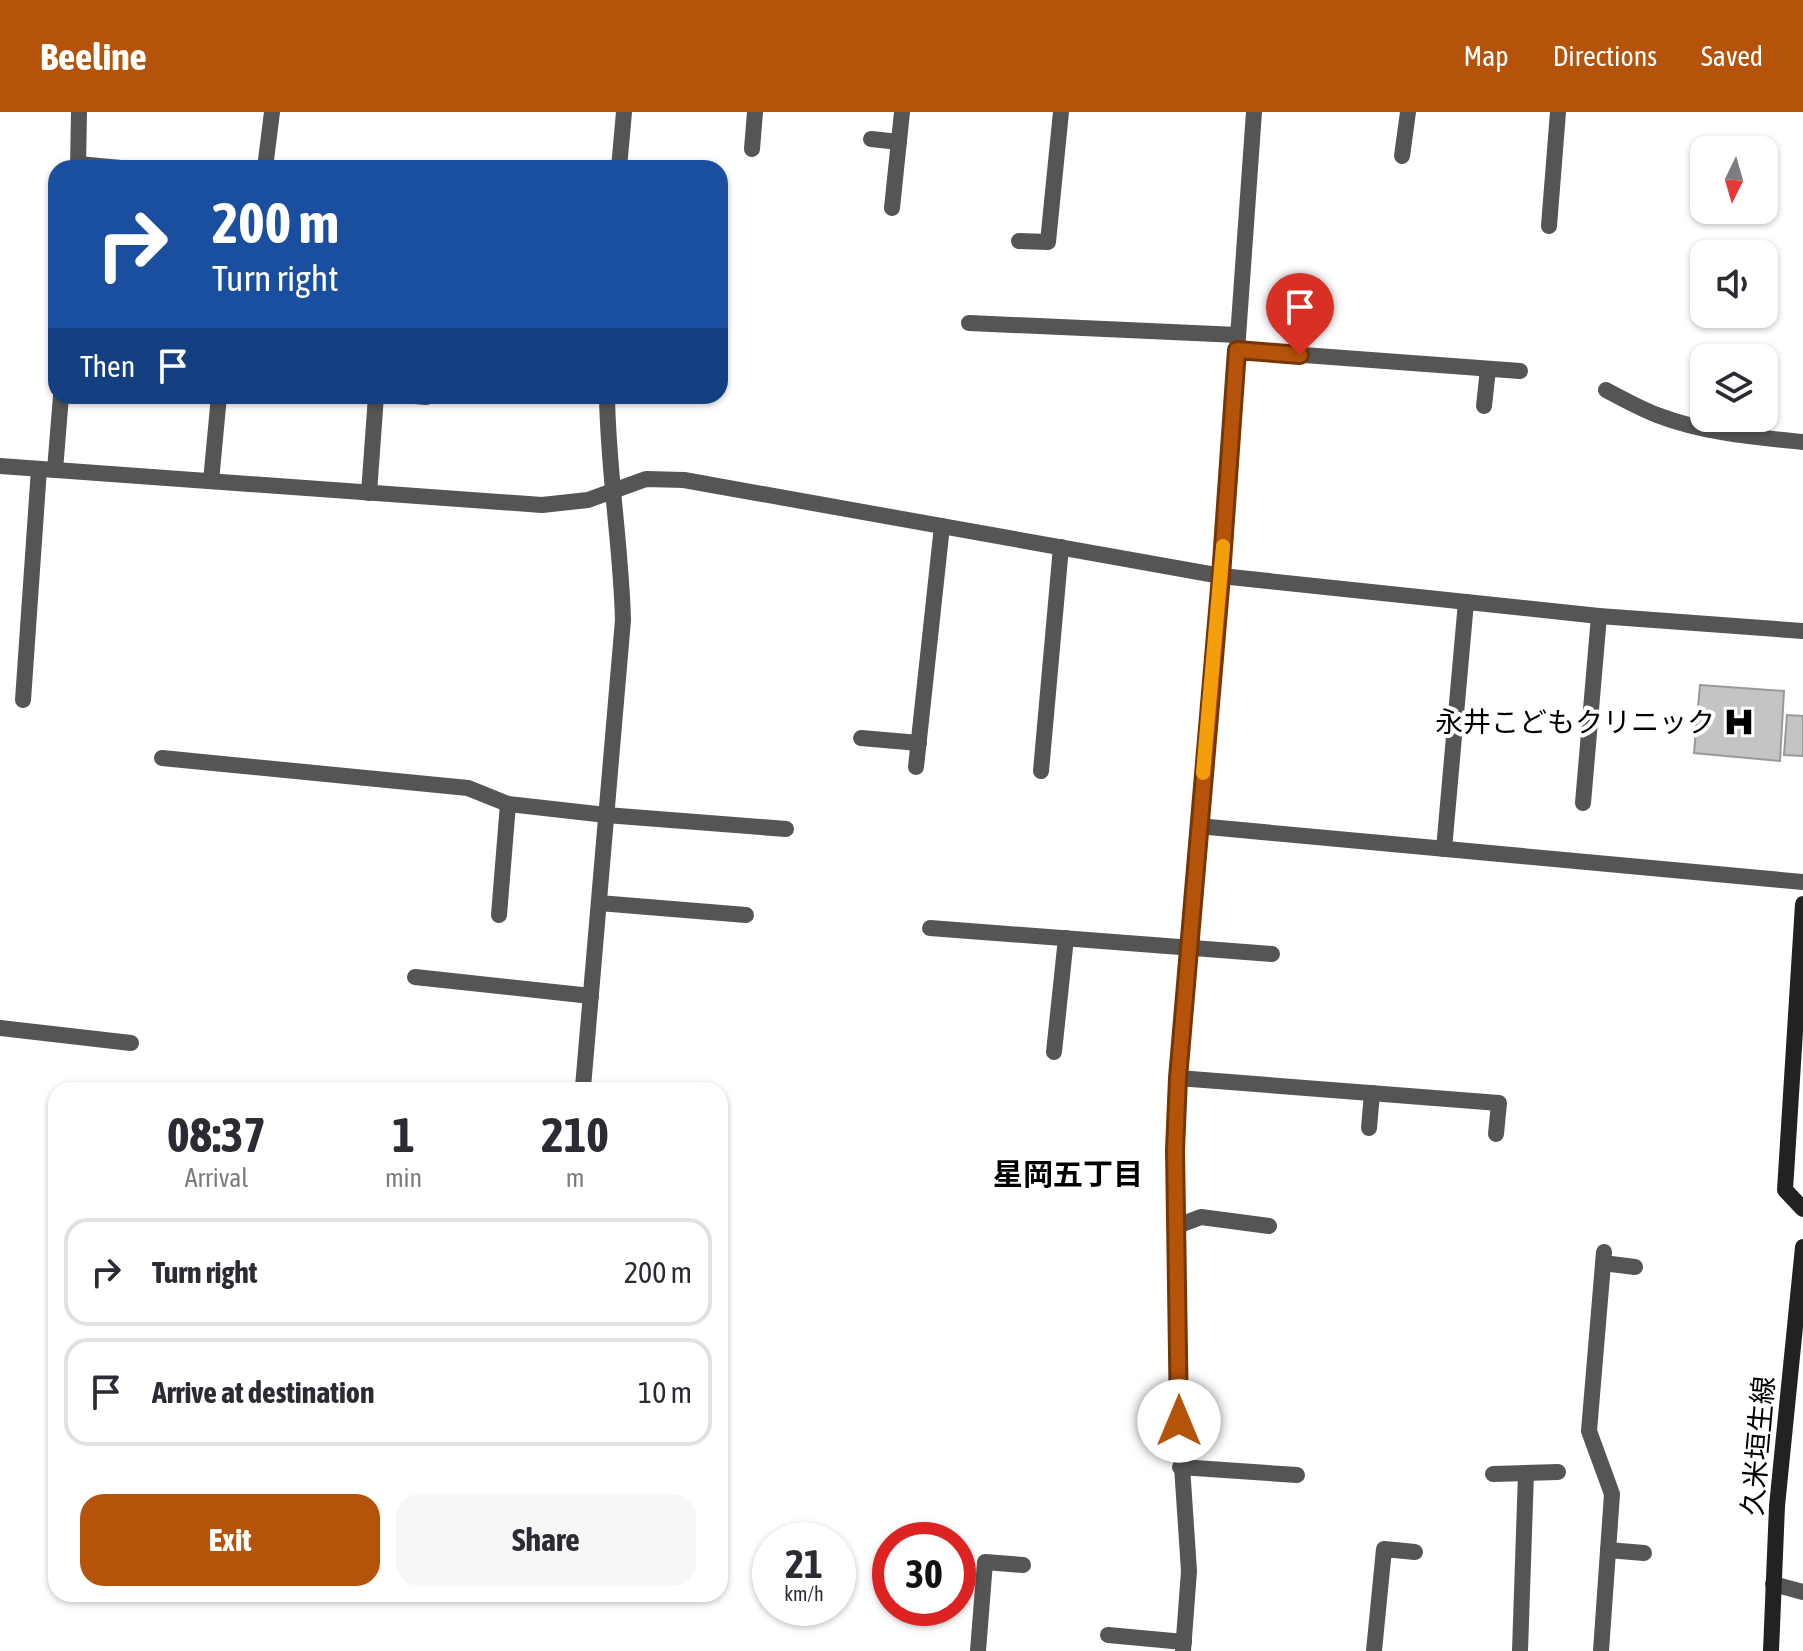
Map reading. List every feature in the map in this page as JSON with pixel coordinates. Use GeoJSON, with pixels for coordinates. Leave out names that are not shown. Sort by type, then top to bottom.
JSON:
{"type":"FeatureCollection","features":[{"type":"Feature","properties":{"kind":"main road"},"geometry":{"type":"LineString","coordinates":[[1803,904],[1785,1190],[1803,1209]]}},
{"type":"Feature","properties":{"kind":"main road","name":"久米垣生線"},"geometry":{"type":"LineString","coordinates":[[1771,1651],[1777,1506],[1803,1247]]}},
{"type":"Feature","properties":{"kind":"street"},"geometry":{"type":"LineString","coordinates":[[78,160],[79,112]]}},
{"type":"Feature","properties":{"kind":"street"},"geometry":{"type":"LineString","coordinates":[[266,160],[272,112]]}},
{"type":"Feature","properties":{"kind":"street"},"geometry":{"type":"LineString","coordinates":[[620,160],[624,112]]}},
{"type":"Feature","properties":{"kind":"street"},"geometry":{"type":"LineString","coordinates":[[752,149],[755,112]]}},
{"type":"Feature","properties":{"kind":"street"},"geometry":{"type":"LineString","coordinates":[[892,208],[902,112]]}},
{"type":"Feature","properties":{"kind":"street"},"geometry":{"type":"LineString","coordinates":[[1019,241],[1048,242],[1061,112]]}},
{"type":"Feature","properties":{"kind":"street"},"geometry":{"type":"LineString","coordinates":[[1108,1635],[1183,1646],[1189,1571],[1180,1467],[1175,1150],[1178,1078],[1221,576],[1254,112]]}},
{"type":"Feature","properties":{"kind":"street"},"geometry":{"type":"LineString","coordinates":[[1402,156],[1408,112]]}},
{"type":"Feature","properties":{"kind":"street"},"geometry":{"type":"LineString","coordinates":[[1549,226],[1558,112]]}},
{"type":"Feature","properties":{"kind":"street"},"geometry":{"type":"LineString","coordinates":[[871,139],[899,142]]}},
{"type":"Feature","properties":{"kind":"street"},"geometry":{"type":"LineString","coordinates":[[969,323],[1238,342],[1520,371]]}},
{"type":"Feature","properties":{"kind":"street"},"geometry":{"type":"LineString","coordinates":[[1484,406],[1488,369]]}},
{"type":"Feature","properties":{"kind":"street"},"geometry":{"type":"LineString","coordinates":[[1606,390],[1655,414],[1693,427],[1731,435],[1803,442]]}},
{"type":"Feature","properties":{"kind":"street"},"geometry":{"type":"LineString","coordinates":[[23,700],[47,469],[59,404]]}},
{"type":"Feature","properties":{"kind":"street"},"geometry":{"type":"LineString","coordinates":[[211,481],[218,404]]}},
{"type":"Feature","properties":{"kind":"street"},"geometry":{"type":"LineString","coordinates":[[369,493],[375,404]]}},
{"type":"Feature","properties":{"kind":"street"},"geometry":{"type":"LineString","coordinates":[[583,1082],[623,620],[622,570],[612,490],[607,404]]}},
{"type":"Feature","properties":{"kind":"street"},"geometry":{"type":"LineString","coordinates":[[0,466],[542,505],[588,500],[646,479],[684,480],[1221,576],[1599,616],[1803,631]]}},
{"type":"Feature","properties":{"kind":"street"},"geometry":{"type":"LineString","coordinates":[[916,767],[942,526]]}},
{"type":"Feature","properties":{"kind":"street"},"geometry":{"type":"LineString","coordinates":[[1041,771],[1061,547]]}},
{"type":"Feature","properties":{"kind":"street"},"geometry":{"type":"LineString","coordinates":[[1444,849],[1466,602]]}},
{"type":"Feature","properties":{"kind":"street"},"geometry":{"type":"LineString","coordinates":[[1583,803],[1599,616]]}},
{"type":"Feature","properties":{"kind":"street"},"geometry":{"type":"LineString","coordinates":[[861,738],[919,743]]}},
{"type":"Feature","properties":{"kind":"street"},"geometry":{"type":"LineString","coordinates":[[162,758],[468,788],[508,804],[786,829]]}},
{"type":"Feature","properties":{"kind":"street"},"geometry":{"type":"LineString","coordinates":[[499,915],[508,804]]}},
{"type":"Feature","properties":{"kind":"street"},"geometry":{"type":"LineString","coordinates":[[1198,826],[1803,882]]}},
{"type":"Feature","properties":{"kind":"street"},"geometry":{"type":"LineString","coordinates":[[599,903],[746,915]]}},
{"type":"Feature","properties":{"kind":"street"},"geometry":{"type":"LineString","coordinates":[[930,928],[1272,954]]}},
{"type":"Feature","properties":{"kind":"street"},"geometry":{"type":"LineString","coordinates":[[1054,1052],[1066,938]]}},
{"type":"Feature","properties":{"kind":"street"},"geometry":{"type":"LineString","coordinates":[[415,977],[591,996]]}},
{"type":"Feature","properties":{"kind":"street"},"geometry":{"type":"LineString","coordinates":[[0,1028],[131,1043]]}},
{"type":"Feature","properties":{"kind":"street"},"geometry":{"type":"LineString","coordinates":[[1178,1078],[1499,1103],[1496,1134]]}},
{"type":"Feature","properties":{"kind":"street"},"geometry":{"type":"LineString","coordinates":[[1369,1128],[1372,1093]]}},
{"type":"Feature","properties":{"kind":"street"},"geometry":{"type":"LineString","coordinates":[[1177,1226],[1201,1217],[1269,1226]]}},
{"type":"Feature","properties":{"kind":"street"},"geometry":{"type":"LineString","coordinates":[[1601,1651],[1612,1494],[1589,1431],[1604,1258],[1635,1267]]}},
{"type":"Feature","properties":{"kind":"street"},"geometry":{"type":"LineString","coordinates":[[1180,1467],[1297,1475]]}},
{"type":"Feature","properties":{"kind":"street"},"geometry":{"type":"LineString","coordinates":[[1493,1474],[1558,1472]]}},
{"type":"Feature","properties":{"kind":"street"},"geometry":{"type":"LineString","coordinates":[[1520,1651],[1526,1473]]}},
{"type":"Feature","properties":{"kind":"street"},"geometry":{"type":"LineString","coordinates":[[1374,1651],[1384,1549],[1415,1552]]}},
{"type":"Feature","properties":{"kind":"street"},"geometry":{"type":"LineString","coordinates":[[1608,1550],[1644,1553]]}},
{"type":"Feature","properties":{"kind":"street"},"geometry":{"type":"LineString","coordinates":[[978,1651],[985,1562],[1023,1565]]}},
{"type":"Feature","properties":{"kind":"street"},"geometry":{"type":"LineString","coordinates":[[1773,1584],[1803,1592]]}},
{"type":"Feature","properties":{"kind":"building","name":"永井こどもクリニック"},"geometry":{"type":"Polygon","coordinates":[[[1700,685],[1784,691],[1780,761],[1694,753],[1700,685]]]}},
{"type":"Feature","properties":{"kind":"building"},"geometry":{"type":"Polygon","coordinates":[[[1787,715],[1803,716],[1803,756],[1784,755],[1787,715]]]}},
{"type":"Feature","properties":{"kind":"slow traffic"},"geometry":{"type":"LineString","coordinates":[[1203,773],[1223,546]]}},
{"type":"Feature","properties":{"kind":"place","name":"永井こどもクリニック"},"geometry":{"type":"Point","coordinates":[1739,722]}},
{"type":"Feature","properties":{"kind":"district","name":"星岡五丁目"},"geometry":{"type":"Point","coordinates":[1068,1174]}},
{"type":"Feature","properties":{"kind":"route"},"geometry":{"type":"LineString","coordinates":[[1179,1421],[1175,1150],[1178,1078],[1237,350],[1300,355]]}}]}
